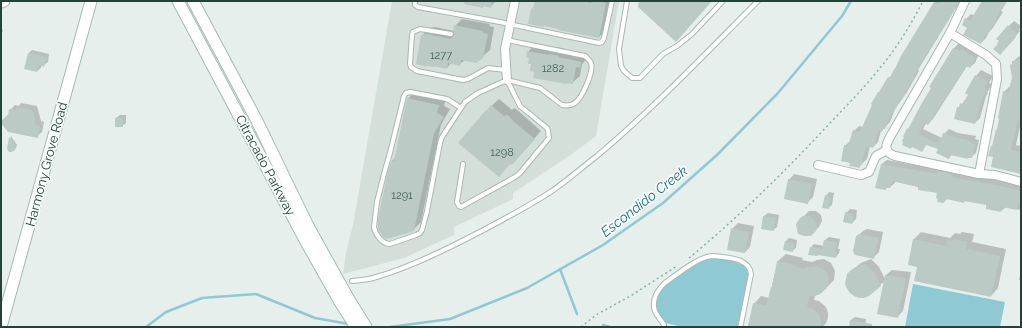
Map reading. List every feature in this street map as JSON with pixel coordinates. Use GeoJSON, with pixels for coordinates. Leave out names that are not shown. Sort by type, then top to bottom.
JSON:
{"type":"FeatureCollection","features":[{"type":"Feature","properties":{"kind":"main road","name":"Harmony Grove Road"},"geometry":{"type":"LineString","coordinates":[[2,327],[91,1]]}},
{"type":"Feature","properties":{"kind":"main road","name":"Citracado Parkway"},"geometry":{"type":"LineString","coordinates":[[178,1],[305,240],[344,300],[366,327]]}},
{"type":"Feature","properties":{"kind":"main road","name":"Citracado Parkway"},"geometry":{"type":"LineString","coordinates":[[192,1],[257,121],[356,327]]}},
{"type":"Feature","properties":{"kind":"street"},"geometry":{"type":"LineString","coordinates":[[507,80],[505,49],[515,1]]}},
{"type":"Feature","properties":{"kind":"street"},"geometry":{"type":"LineString","coordinates":[[965,1],[950,33],[890,137],[886,145],[887,150],[890,154],[895,156],[978,174],[995,175],[1021,182]]}},
{"type":"Feature","properties":{"kind":"street"},"geometry":{"type":"LineString","coordinates":[[950,33],[986,55],[996,64],[997,79],[978,174]]}},
{"type":"Feature","properties":{"kind":"street"},"geometry":{"type":"LineString","coordinates":[[818,165],[861,175],[869,172],[876,156],[887,150]]}},
{"type":"Feature","properties":{"kind":"lane"},"geometry":{"type":"LineString","coordinates":[[415,1],[415,5],[418,7],[500,22],[599,43],[602,42],[604,38],[612,1]]}},
{"type":"Feature","properties":{"kind":"lane"},"geometry":{"type":"LineString","coordinates":[[627,1],[619,49],[621,66],[624,72],[632,78],[640,78],[663,54],[677,46],[692,34],[723,1]]}},
{"type":"Feature","properties":{"kind":"lane"},"geometry":{"type":"LineString","coordinates":[[352,281],[372,278],[404,267],[460,242],[550,192],[587,164],[631,127],[719,42],[758,1]]}},
{"type":"Feature","properties":{"kind":"lane"},"geometry":{"type":"LineString","coordinates":[[451,34],[420,29],[413,32],[411,67],[417,71],[466,80],[488,68],[506,70]]}},
{"type":"Feature","properties":{"kind":"lane"},"geometry":{"type":"LineString","coordinates":[[460,108],[447,99],[410,92],[406,93],[404,96],[377,202],[374,227],[383,242],[386,244],[416,235],[422,230],[442,137],[465,102],[478,93],[507,80],[540,88],[562,105],[567,106],[576,102],[587,84],[592,65],[588,58],[506,40]]}},
{"type":"Feature","properties":{"kind":"lane"},"geometry":{"type":"LineString","coordinates":[[463,164],[457,202],[459,206],[515,177],[549,138],[547,128],[520,106],[514,97],[507,80]]}},
{"type":"Feature","properties":{"kind":"lane"},"geometry":{"type":"LineString","coordinates":[[664,325],[656,312],[656,294],[666,282],[701,258],[713,256],[743,262],[751,269],[752,274],[740,327]]}},
{"type":"Feature","properties":{"kind":"path"},"geometry":{"type":"LineString","coordinates":[[689,258],[714,237],[794,161],[853,99],[898,43],[923,1]]}},
{"type":"Feature","properties":{"kind":"path"},"geometry":{"type":"LineString","coordinates":[[581,327],[596,315],[632,295],[676,266]]}},
{"type":"Feature","properties":{"kind":"shaded area"},"geometry":{"type":"Polygon","coordinates":[[[392,1],[619,1],[596,136],[572,154],[513,193],[513,199],[454,227],[454,235],[404,258],[343,274],[346,253],[353,225],[392,1]]]}},
{"type":"Feature","properties":{"kind":"water"},"geometry":{"type":"Polygon","coordinates":[[[709,257],[735,262],[747,269],[748,278],[737,327],[683,327],[665,323],[657,313],[655,306],[657,297],[662,288],[703,259],[709,257]]]}},
{"type":"Feature","properties":{"kind":"water"},"geometry":{"type":"Polygon","coordinates":[[[913,284],[1005,302],[1000,327],[905,327],[913,284]]]}},
{"type":"Feature","properties":{"kind":"building"},"geometry":{"type":"Polygon","coordinates":[[[465,1],[492,1],[491,8],[483,6],[483,8],[464,4],[465,1]]]}},
{"type":"Feature","properties":{"kind":"building"},"geometry":{"type":"Polygon","coordinates":[[[535,1],[582,1],[591,3],[592,1],[597,1],[606,3],[599,38],[528,24],[531,9],[533,9],[535,1]]]}},
{"type":"Feature","properties":{"kind":"building"},"geometry":{"type":"Polygon","coordinates":[[[639,1],[712,1],[676,42],[638,7],[639,1]]]}},
{"type":"Feature","properties":{"kind":"building"},"geometry":{"type":"Polygon","coordinates":[[[941,1],[958,1],[953,13],[914,75],[915,76],[902,99],[901,98],[893,112],[892,111],[885,129],[883,129],[882,132],[879,130],[873,148],[866,146],[862,165],[860,164],[860,168],[849,166],[850,163],[841,161],[844,145],[848,146],[853,130],[860,132],[872,105],[871,104],[878,92],[888,77],[890,78],[901,56],[934,2],[939,4],[941,1]]]}},
{"type":"Feature","properties":{"kind":"building"},"geometry":{"type":"Polygon","coordinates":[[[982,1],[1006,1],[981,44],[963,35],[967,28],[962,25],[965,18],[970,21],[982,1]]]}},
{"type":"Feature","properties":{"kind":"building"},"geometry":{"type":"Polygon","coordinates":[[[454,25],[483,31],[483,33],[488,34],[483,58],[476,63],[461,60],[460,66],[448,63],[447,69],[434,66],[426,67],[416,64],[421,35],[427,34],[451,39],[454,35],[454,25]]]}},
{"type":"Feature","properties":{"kind":"building"},"geometry":{"type":"Polygon","coordinates":[[[1008,25],[1017,33],[1015,36],[1016,37],[1000,55],[993,49],[999,41],[996,39],[1008,25]]]}},
{"type":"Feature","properties":{"kind":"building"},"geometry":{"type":"Polygon","coordinates":[[[953,48],[960,51],[961,49],[974,57],[975,60],[970,68],[966,66],[928,125],[924,123],[919,134],[937,143],[938,141],[940,142],[943,133],[972,141],[971,143],[975,144],[972,158],[968,159],[951,155],[949,159],[936,153],[938,149],[926,145],[922,152],[912,147],[911,149],[902,145],[903,137],[907,128],[908,129],[931,88],[929,87],[953,48]]]}},
{"type":"Feature","properties":{"kind":"building"},"geometry":{"type":"Polygon","coordinates":[[[527,51],[559,56],[581,62],[580,68],[576,67],[573,84],[533,78],[534,72],[530,71],[531,64],[528,64],[529,58],[526,57],[527,51]]]}},
{"type":"Feature","properties":{"kind":"building"},"geometry":{"type":"Polygon","coordinates":[[[28,53],[47,57],[44,67],[39,65],[37,72],[24,69],[28,53]]]}},
{"type":"Feature","properties":{"kind":"building"},"geometry":{"type":"Polygon","coordinates":[[[1021,60],[1021,115],[1019,123],[1017,123],[1011,150],[1021,152],[1021,174],[991,167],[993,157],[988,156],[997,130],[1003,91],[1008,92],[1012,78],[1010,65],[1012,64],[1012,61],[1021,60]]]}},
{"type":"Feature","properties":{"kind":"building"},"geometry":{"type":"Polygon","coordinates":[[[975,75],[988,82],[984,88],[987,90],[982,98],[983,99],[975,124],[954,119],[957,107],[959,107],[960,103],[962,104],[968,95],[965,93],[975,75]]]}},
{"type":"Feature","properties":{"kind":"building"},"geometry":{"type":"Polygon","coordinates":[[[407,98],[439,105],[437,113],[444,117],[434,133],[414,231],[386,239],[382,236],[378,229],[378,219],[388,171],[392,160],[394,161],[407,98]]]}},
{"type":"Feature","properties":{"kind":"building"},"geometry":{"type":"Polygon","coordinates":[[[491,105],[504,116],[509,116],[535,139],[499,177],[458,143],[491,105]]]}},
{"type":"Feature","properties":{"kind":"building"},"geometry":{"type":"Polygon","coordinates":[[[16,107],[32,110],[36,125],[40,126],[38,138],[8,132],[1,123],[1,121],[8,115],[9,109],[15,110],[16,107]]]}},
{"type":"Feature","properties":{"kind":"building"},"geometry":{"type":"Polygon","coordinates":[[[115,118],[123,118],[123,127],[115,127],[115,118]]]}},
{"type":"Feature","properties":{"kind":"building"},"geometry":{"type":"Polygon","coordinates":[[[9,137],[16,147],[12,152],[9,152],[7,149],[9,137]]]}},
{"type":"Feature","properties":{"kind":"building"},"geometry":{"type":"Polygon","coordinates":[[[881,164],[937,174],[937,171],[952,174],[951,177],[1021,191],[1021,203],[1019,202],[1017,210],[1002,207],[1001,212],[986,209],[986,205],[964,201],[964,203],[947,199],[944,203],[937,202],[937,193],[918,190],[918,187],[892,181],[890,188],[886,188],[886,190],[875,188],[881,164]]]}},
{"type":"Feature","properties":{"kind":"building"},"geometry":{"type":"Polygon","coordinates":[[[788,179],[812,184],[808,204],[784,199],[788,179]]]}},
{"type":"Feature","properties":{"kind":"building"},"geometry":{"type":"Polygon","coordinates":[[[825,195],[831,197],[829,209],[822,208],[825,195]]]}},
{"type":"Feature","properties":{"kind":"building"},"geometry":{"type":"Polygon","coordinates":[[[845,212],[854,214],[852,224],[843,222],[845,212]]]}},
{"type":"Feature","properties":{"kind":"building"},"geometry":{"type":"Polygon","coordinates":[[[763,216],[776,218],[774,231],[761,229],[763,216]]]}},
{"type":"Feature","properties":{"kind":"building"},"geometry":{"type":"Polygon","coordinates":[[[803,216],[810,216],[815,221],[817,227],[816,231],[811,236],[798,234],[796,224],[803,216]]]}},
{"type":"Feature","properties":{"kind":"building"},"geometry":{"type":"Polygon","coordinates":[[[731,228],[749,232],[745,253],[727,250],[731,228]]]}},
{"type":"Feature","properties":{"kind":"building"},"geometry":{"type":"Polygon","coordinates":[[[859,234],[879,238],[874,259],[855,255],[853,251],[856,236],[859,234]]]}},
{"type":"Feature","properties":{"kind":"building"},"geometry":{"type":"Polygon","coordinates":[[[913,239],[946,246],[947,240],[953,241],[954,239],[967,241],[966,249],[1000,256],[991,297],[914,281],[917,267],[908,265],[913,239]]]}},
{"type":"Feature","properties":{"kind":"building"},"geometry":{"type":"Polygon","coordinates":[[[824,240],[837,242],[835,252],[837,252],[836,258],[808,255],[810,247],[822,249],[824,240]]]}},
{"type":"Feature","properties":{"kind":"building"},"geometry":{"type":"Polygon","coordinates":[[[785,241],[794,243],[793,252],[783,250],[785,241]]]}},
{"type":"Feature","properties":{"kind":"building"},"geometry":{"type":"Polygon","coordinates":[[[777,261],[796,265],[796,267],[804,269],[816,266],[824,270],[827,274],[829,278],[827,288],[820,294],[810,296],[807,307],[812,308],[819,314],[821,327],[748,326],[753,303],[766,306],[772,287],[777,261]]]}},
{"type":"Feature","properties":{"kind":"building"},"geometry":{"type":"Polygon","coordinates":[[[865,264],[874,272],[881,286],[869,296],[859,298],[850,293],[845,284],[847,274],[850,271],[865,264]]]}},
{"type":"Feature","properties":{"kind":"building"},"geometry":{"type":"Polygon","coordinates":[[[885,275],[906,278],[898,318],[877,314],[885,275]]]}},
{"type":"Feature","properties":{"kind":"building"},"geometry":{"type":"Polygon","coordinates":[[[850,320],[872,324],[872,327],[849,327],[850,320]]]}},
{"type":"Feature","properties":{"kind":"waterway","name":"Escondido Creek"},"geometry":{"type":"LineString","coordinates":[[390,327],[450,319],[527,288],[603,245],[663,203],[718,154],[778,93],[842,16],[851,1]]}},
{"type":"Feature","properties":{"kind":"waterway"},"geometry":{"type":"LineString","coordinates":[[560,269],[577,314]]}},
{"type":"Feature","properties":{"kind":"waterway","name":"Escondido Creek"},"geometry":{"type":"LineString","coordinates":[[146,327],[166,312],[202,298],[256,294],[315,318],[349,324]]}},
{"type":"Feature","properties":{"kind":"waterway"},"geometry":{"type":"LineString","coordinates":[[603,325],[610,327]]}}]}
